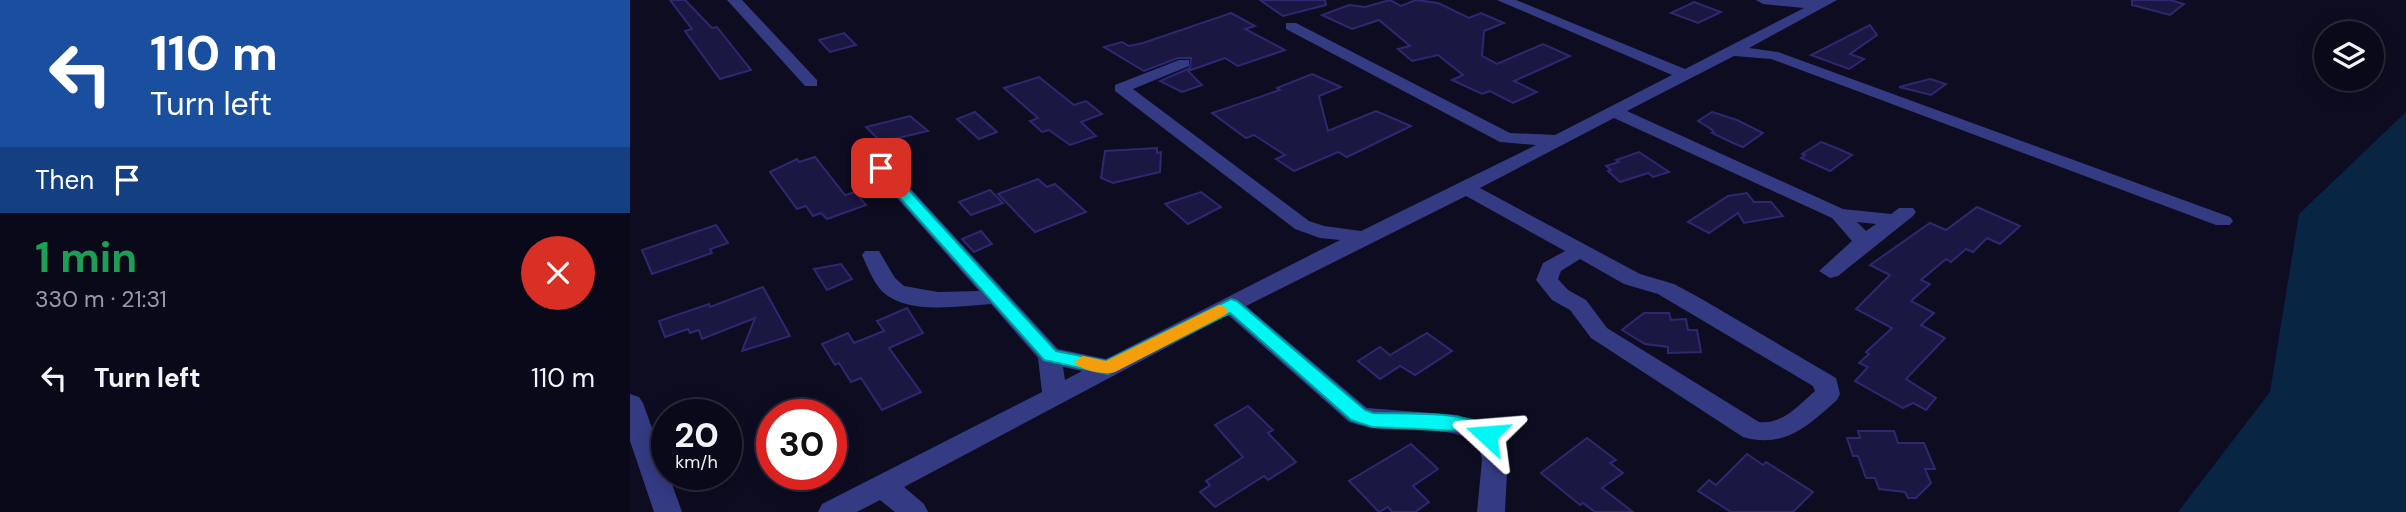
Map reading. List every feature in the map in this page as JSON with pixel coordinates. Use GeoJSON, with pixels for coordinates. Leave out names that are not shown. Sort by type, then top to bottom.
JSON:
{"type":"FeatureCollection","features":[{"type":"Feature","properties":{"kind":"street"},"geometry":{"type":"LineString","coordinates":[[734,0],[811,83]]}},
{"type":"Feature","properties":{"kind":"street"},"geometry":{"type":"LineString","coordinates":[[1504,0],[1686,75]]}},
{"type":"Feature","properties":{"kind":"street"},"geometry":{"type":"LineString","coordinates":[[1764,0],[1826,2]]}},
{"type":"Feature","properties":{"kind":"street"},"geometry":{"type":"LineString","coordinates":[[1764,0],[1782,13],[1787,23]]}},
{"type":"Feature","properties":{"kind":"street"},"geometry":{"type":"LineString","coordinates":[[832,512],[1310,263],[1465,188],[1826,2]]}},
{"type":"Feature","properties":{"kind":"street"},"geometry":{"type":"LineString","coordinates":[[1291,26],[1506,138],[1556,140]]}},
{"type":"Feature","properties":{"kind":"street"},"geometry":{"type":"LineString","coordinates":[[1756,39],[1773,55]]}},
{"type":"Feature","properties":{"kind":"street"},"geometry":{"type":"LineString","coordinates":[[1733,51],[1773,55],[2223,221]]}},
{"type":"Feature","properties":{"kind":"street"},"geometry":{"type":"LineString","coordinates":[[1184,63],[1121,88],[1302,225],[1320,232],[1365,237]]}},
{"type":"Feature","properties":{"kind":"street"},"geometry":{"type":"LineString","coordinates":[[1615,111],[1839,214],[1900,216],[1830,271]]}},
{"type":"Feature","properties":{"kind":"street"},"geometry":{"type":"LineString","coordinates":[[1505,166],[1506,138]]}},
{"type":"Feature","properties":{"kind":"street"},"geometry":{"type":"LineString","coordinates":[[881,168],[1050,356],[1108,368]]}},
{"type":"Feature","properties":{"kind":"street"},"geometry":{"type":"LineString","coordinates":[[1465,188],[1632,279],[1666,289],[1692,303],[1822,380],[1827,384],[1828,394],[1782,432],[1762,434],[1752,430],[1598,333],[1578,305],[1551,287],[1547,280],[1551,268],[1579,251]]}},
{"type":"Feature","properties":{"kind":"street"},"geometry":{"type":"LineString","coordinates":[[1839,214],[1864,242]]}},
{"type":"Feature","properties":{"kind":"street"},"geometry":{"type":"LineString","coordinates":[[1302,225],[1308,236],[1310,263]]}},
{"type":"Feature","properties":{"kind":"street"},"geometry":{"type":"LineString","coordinates":[[872,255],[889,285],[901,294],[929,299],[995,297]]}},
{"type":"Feature","properties":{"kind":"street"},"geometry":{"type":"LineString","coordinates":[[1231,305],[1358,415],[1372,420],[1463,424],[1487,435],[1494,447],[1491,512]]}},
{"type":"Feature","properties":{"kind":"street"},"geometry":{"type":"LineString","coordinates":[[1050,356],[1055,396]]}},
{"type":"Feature","properties":{"kind":"street"},"geometry":{"type":"LineString","coordinates":[[630,403],[668,512]]}},
{"type":"Feature","properties":{"kind":"street"},"geometry":{"type":"LineString","coordinates":[[883,486],[914,512]]}},
{"type":"Feature","properties":{"kind":"water"},"geometry":{"type":"Polygon","coordinates":[[[2406,112],[2406,512],[2178,512],[2270,392],[2299,214],[2406,112]]]}},
{"type":"Feature","properties":{"kind":"building"},"geometry":{"type":"Polygon","coordinates":[[[670,0],[685,0],[712,28],[717,27],[751,70],[720,79],[685,31],[692,29],[670,0]]]}},
{"type":"Feature","properties":{"kind":"building"},"geometry":{"type":"Polygon","coordinates":[[[1260,0],[1325,0],[1326,5],[1283,16],[1260,0]]]}},
{"type":"Feature","properties":{"kind":"building"},"geometry":{"type":"Polygon","coordinates":[[[1390,0],[1401,6],[1416,0],[1438,3],[1469,18],[1481,13],[1504,23],[1484,31],[1482,56],[1497,64],[1543,44],[1570,56],[1514,81],[1537,92],[1513,103],[1490,91],[1482,94],[1452,80],[1463,75],[1438,55],[1412,61],[1398,49],[1410,46],[1379,20],[1352,29],[1322,15],[1349,5],[1365,7],[1390,0]]]}},
{"type":"Feature","properties":{"kind":"building"},"geometry":{"type":"Polygon","coordinates":[[[2132,0],[2170,0],[2184,4],[2170,15],[2132,5],[2132,0]]]}},
{"type":"Feature","properties":{"kind":"building"},"geometry":{"type":"Polygon","coordinates":[[[1694,2],[1721,12],[1698,23],[1671,13],[1694,2]]]}},
{"type":"Feature","properties":{"kind":"building"},"geometry":{"type":"Polygon","coordinates":[[[1231,13],[1255,26],[1245,29],[1285,50],[1238,66],[1225,58],[1188,71],[1202,85],[1182,92],[1160,81],[1190,68],[1191,58],[1178,58],[1144,71],[1104,47],[1122,42],[1129,46],[1143,43],[1231,13]]]}},
{"type":"Feature","properties":{"kind":"building"},"geometry":{"type":"Polygon","coordinates":[[[1870,25],[1877,35],[1850,54],[1864,59],[1849,69],[1811,55],[1870,25]]]}},
{"type":"Feature","properties":{"kind":"building"},"geometry":{"type":"Polygon","coordinates":[[[844,33],[856,45],[830,52],[819,40],[844,33]]]}},
{"type":"Feature","properties":{"kind":"building"},"geometry":{"type":"Polygon","coordinates":[[[1312,74],[1341,87],[1319,96],[1328,131],[1376,111],[1411,126],[1347,157],[1338,152],[1294,171],[1276,159],[1285,155],[1254,135],[1246,138],[1212,113],[1280,90],[1277,88],[1312,74]]]}},
{"type":"Feature","properties":{"kind":"building"},"geometry":{"type":"Polygon","coordinates":[[[1039,77],[1074,105],[1086,101],[1102,114],[1081,122],[1096,136],[1070,145],[1049,130],[1042,132],[1030,121],[1038,118],[1004,88],[1039,77]]]}},
{"type":"Feature","properties":{"kind":"building"},"geometry":{"type":"Polygon","coordinates":[[[1930,79],[1946,84],[1931,95],[1899,87],[1930,79]]]}},
{"type":"Feature","properties":{"kind":"building"},"geometry":{"type":"Polygon","coordinates":[[[975,112],[997,132],[979,139],[957,119],[975,112]]]}},
{"type":"Feature","properties":{"kind":"building"},"geometry":{"type":"Polygon","coordinates":[[[1712,112],[1737,120],[1763,133],[1743,147],[1733,143],[1712,133],[1714,132],[1711,129],[1698,121],[1712,112]]]}},
{"type":"Feature","properties":{"kind":"building"},"geometry":{"type":"Polygon","coordinates":[[[910,116],[928,131],[881,142],[866,127],[910,116]]]}},
{"type":"Feature","properties":{"kind":"building"},"geometry":{"type":"Polygon","coordinates":[[[1821,142],[1852,155],[1830,171],[1801,158],[1805,155],[1802,154],[1821,142]]]}},
{"type":"Feature","properties":{"kind":"building"},"geometry":{"type":"Polygon","coordinates":[[[1157,148],[1157,153],[1161,152],[1160,172],[1113,183],[1101,178],[1105,151],[1157,148]]]}},
{"type":"Feature","properties":{"kind":"building"},"geometry":{"type":"Polygon","coordinates":[[[1639,152],[1669,172],[1653,177],[1648,173],[1620,182],[1608,171],[1611,170],[1606,166],[1639,152]]]}},
{"type":"Feature","properties":{"kind":"building"},"geometry":{"type":"Polygon","coordinates":[[[815,157],[845,195],[855,192],[866,205],[827,219],[821,213],[813,216],[806,206],[797,209],[770,172],[797,159],[799,162],[815,157]]]}},
{"type":"Feature","properties":{"kind":"building"},"geometry":{"type":"Polygon","coordinates":[[[1038,179],[1047,187],[1055,184],[1086,212],[1035,232],[998,194],[1038,179]]]}},
{"type":"Feature","properties":{"kind":"building"},"geometry":{"type":"Polygon","coordinates":[[[990,190],[1003,203],[971,215],[959,202],[990,190]]]}},
{"type":"Feature","properties":{"kind":"building"},"geometry":{"type":"Polygon","coordinates":[[[1201,192],[1221,207],[1188,224],[1165,204],[1201,192]]]}},
{"type":"Feature","properties":{"kind":"building"},"geometry":{"type":"Polygon","coordinates":[[[1747,193],[1754,202],[1771,202],[1783,216],[1744,223],[1738,213],[1709,233],[1688,222],[1728,196],[1747,193]]]}},
{"type":"Feature","properties":{"kind":"building"},"geometry":{"type":"Polygon","coordinates":[[[1977,207],[2020,226],[2000,244],[1987,238],[1973,252],[1966,249],[1951,262],[1946,259],[1921,280],[1930,284],[1911,301],[1934,313],[1921,325],[1945,338],[1906,379],[1936,398],[1926,410],[1913,403],[1903,408],[1855,381],[1868,367],[1859,363],[1869,354],[1866,352],[1892,328],[1856,309],[1890,275],[1870,265],[1930,223],[1946,230],[1977,207]]]}},
{"type":"Feature","properties":{"kind":"building"},"geometry":{"type":"Polygon","coordinates":[[[716,225],[728,243],[710,249],[712,253],[652,274],[642,250],[716,225]]]}},
{"type":"Feature","properties":{"kind":"building"},"geometry":{"type":"Polygon","coordinates":[[[981,231],[992,244],[974,252],[962,239],[981,231]]]}},
{"type":"Feature","properties":{"kind":"building"},"geometry":{"type":"Polygon","coordinates":[[[841,264],[852,279],[827,290],[814,269],[841,264]]]}},
{"type":"Feature","properties":{"kind":"building"},"geometry":{"type":"Polygon","coordinates":[[[763,287],[790,336],[742,351],[755,318],[702,339],[699,330],[690,333],[688,329],[665,337],[659,321],[709,304],[710,307],[763,287]]]}},
{"type":"Feature","properties":{"kind":"building"},"geometry":{"type":"Polygon","coordinates":[[[907,308],[923,333],[889,348],[921,392],[882,410],[861,378],[851,382],[839,363],[835,365],[822,344],[848,333],[854,343],[884,331],[877,321],[907,308]]]}},
{"type":"Feature","properties":{"kind":"building"},"geometry":{"type":"Polygon","coordinates":[[[1644,313],[1669,313],[1671,320],[1686,319],[1688,330],[1697,330],[1701,352],[1668,353],[1668,347],[1645,344],[1622,330],[1644,313]]]}},
{"type":"Feature","properties":{"kind":"building"},"geometry":{"type":"Polygon","coordinates":[[[1427,333],[1452,351],[1415,375],[1400,366],[1380,379],[1358,361],[1380,347],[1390,355],[1427,333]]]}},
{"type":"Feature","properties":{"kind":"building"},"geometry":{"type":"Polygon","coordinates":[[[1248,406],[1273,430],[1268,433],[1296,462],[1268,480],[1264,476],[1215,507],[1200,492],[1210,485],[1206,481],[1243,457],[1215,425],[1248,406]]]}},
{"type":"Feature","properties":{"kind":"building"},"geometry":{"type":"Polygon","coordinates":[[[1858,431],[1894,431],[1898,443],[1924,443],[1935,469],[1925,469],[1931,483],[1916,498],[1908,498],[1905,492],[1879,489],[1875,478],[1866,478],[1858,456],[1853,456],[1847,438],[1860,438],[1858,431]]]}},
{"type":"Feature","properties":{"kind":"building"},"geometry":{"type":"Polygon","coordinates":[[[1587,438],[1616,460],[1610,463],[1623,473],[1602,488],[1633,512],[1595,512],[1583,503],[1580,505],[1541,473],[1587,438]]]}},
{"type":"Feature","properties":{"kind":"building"},"geometry":{"type":"Polygon","coordinates":[[[1411,444],[1438,469],[1413,486],[1429,502],[1415,512],[1392,512],[1388,507],[1379,512],[1349,481],[1411,444]]]}},
{"type":"Feature","properties":{"kind":"building"},"geometry":{"type":"Polygon","coordinates":[[[1747,454],[1763,465],[1766,462],[1813,492],[1793,512],[1731,512],[1698,491],[1709,480],[1716,485],[1747,454]]]}},
{"type":"Feature","properties":{"kind":"slow traffic"},"geometry":{"type":"LineString","coordinates":[[1083,362],[1108,368],[1219,311]]}},
{"type":"Feature","properties":{"kind":"route"},"geometry":{"type":"LineString","coordinates":[[881,168],[1050,356],[1108,368],[1231,305],[1358,415],[1372,420],[1463,424],[1487,435]]}}]}
